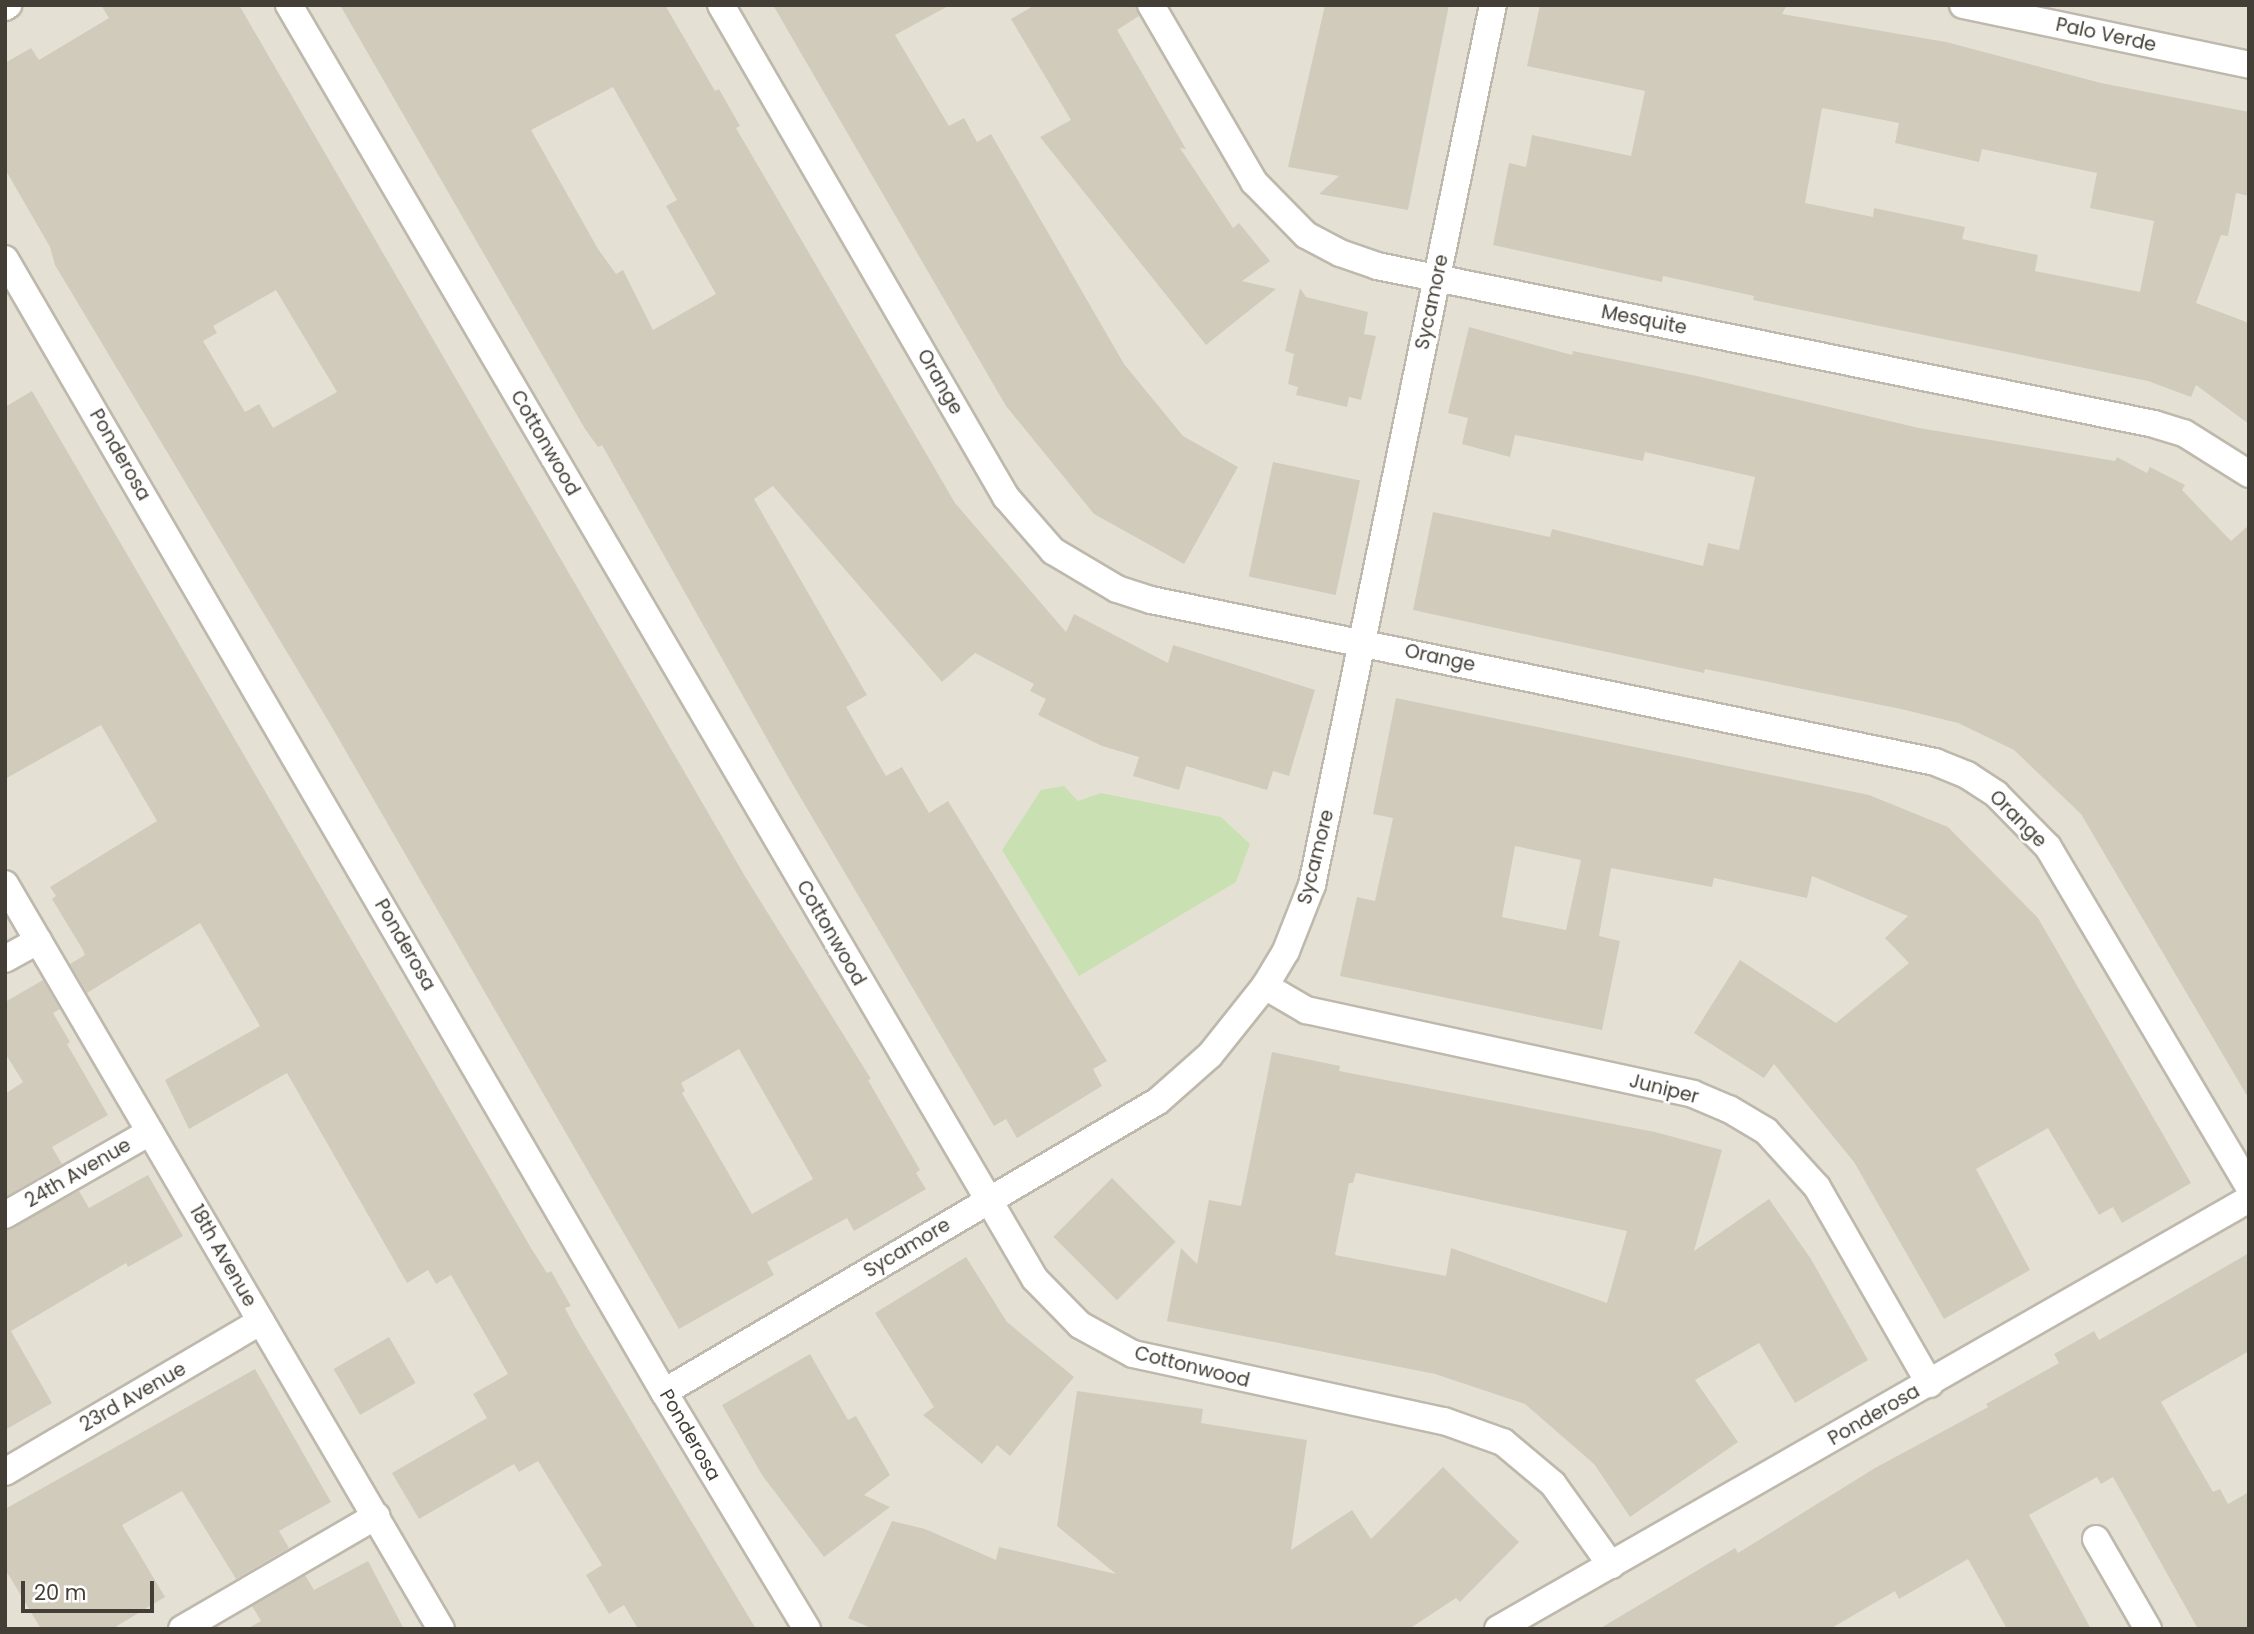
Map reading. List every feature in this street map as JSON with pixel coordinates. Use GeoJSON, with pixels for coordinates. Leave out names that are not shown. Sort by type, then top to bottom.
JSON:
{"type":"FeatureCollection","features":[{"type":"Feature","properties":{"kind":"lane","name":"Cottonwood"},"geometry":{"type":"LineString","coordinates":[[289,5],[1034,1279],[1080,1325],[1105,1341],[1162,1363],[1474,1429],[1532,1462],[1578,1516],[1611,1565]]}},
{"type":"Feature","properties":{"kind":"lane","name":"Orange"},"geometry":{"type":"LineString","coordinates":[[721,5],[1006,497],[1053,551],[1106,584],[1151,600],[1361,641],[1935,762],[1967,775],[1996,794],[2048,847],[2249,1187]]}},
{"type":"Feature","properties":{"kind":"lane","name":"Mesquite"},"geometry":{"type":"LineString","coordinates":[[1151,5],[1254,182],[1306,235],[1340,253],[1437,278],[2154,424],[2185,433],[2249,474]]}},
{"type":"Feature","properties":{"kind":"lane","name":"Sycamore"},"geometry":{"type":"LineString","coordinates":[[664,1392],[1158,1101],[1210,1055],[1265,986],[1286,951],[1312,885],[1493,5]]}},
{"type":"Feature","properties":{"kind":"lane","name":"Palo Verde"},"geometry":{"type":"LineString","coordinates":[[1963,5],[2249,65]]}},
{"type":"Feature","properties":{"kind":"lane","name":"Ponderosa"},"geometry":{"type":"LineString","coordinates":[[5,259],[664,1392],[807,1629]]}},
{"type":"Feature","properties":{"kind":"lane","name":"18th Avenue"},"geometry":{"type":"LineString","coordinates":[[5,884],[441,1629]]}},
{"type":"Feature","properties":{"kind":"lane"},"geometry":{"type":"LineString","coordinates":[[5,959],[38,940]]}},
{"type":"Feature","properties":{"kind":"lane","name":"Juniper"},"geometry":{"type":"LineString","coordinates":[[1265,986],[1306,1010],[1693,1094],[1729,1109],[1766,1131],[1817,1187],[1930,1384]]}},
{"type":"Feature","properties":{"kind":"lane","name":"24th Avenue"},"geometry":{"type":"LineString","coordinates":[[5,1215],[150,1132]]}},
{"type":"Feature","properties":{"kind":"lane","name":"Ponderosa"},"geometry":{"type":"LineString","coordinates":[[1499,1629],[2249,1199]]}},
{"type":"Feature","properties":{"kind":"lane","name":"23rd Avenue"},"geometry":{"type":"LineString","coordinates":[[5,1472],[261,1321]]}},
{"type":"Feature","properties":{"kind":"lane"},"geometry":{"type":"LineString","coordinates":[[182,1629],[376,1516]]}},
{"type":"Feature","properties":{"kind":"lane"},"geometry":{"type":"LineString","coordinates":[[2096,1539],[2148,1629]]}},
{"type":"Feature","properties":{"kind":"shaded area"},"geometry":{"type":"Polygon","coordinates":[[[5,5],[2249,5],[2249,1629],[5,1629],[5,5]]]}},
{"type":"Feature","properties":{"kind":"green space"},"geometry":{"type":"Polygon","coordinates":[[[1064,786],[1078,801],[1101,793],[1221,817],[1250,844],[1236,882],[1079,976],[1002,850],[1041,790],[1064,786]]]}},
{"type":"Feature","properties":{"kind":"building"},"geometry":{"type":"Polygon","coordinates":[[[101,5],[239,5],[746,878],[871,1079],[868,1080],[920,1170],[916,1173],[926,1189],[854,1231],[847,1218],[767,1262],[774,1275],[679,1329],[333,729],[55,265],[50,247],[5,169],[5,63],[31,48],[39,60],[109,18],[101,5]],[[276,290],[213,326],[217,333],[203,341],[245,412],[259,404],[273,428],[337,392],[276,290]],[[739,1049],[681,1083],[685,1091],[682,1093],[752,1214],[813,1179],[739,1049]]]}},
{"type":"Feature","properties":{"kind":"building"},"geometry":{"type":"Polygon","coordinates":[[[340,5],[665,5],[715,91],[719,89],[740,126],[736,128],[955,503],[1066,632],[1074,614],[1168,663],[1173,645],[1315,690],[1289,776],[1273,771],[1267,790],[1186,766],[1179,790],[1133,776],[1139,757],[1102,746],[1038,715],[1046,699],[1030,691],[1034,684],[975,653],[942,682],[773,486],[754,499],[867,695],[846,707],[886,776],[902,767],[929,813],[948,801],[1107,1061],[1093,1069],[1102,1086],[1017,1138],[1006,1119],[994,1126],[789,778],[602,445],[598,447],[585,429],[340,5]],[[613,87],[531,130],[598,249],[616,274],[623,270],[653,330],[716,294],[666,206],[677,200],[613,87]]]}},
{"type":"Feature","properties":{"kind":"building"},"geometry":{"type":"Polygon","coordinates":[[[773,5],[950,5],[895,35],[949,126],[964,118],[977,142],[991,134],[1124,364],[1183,436],[1238,467],[1184,564],[1094,514],[1006,406],[773,5]]]}},
{"type":"Feature","properties":{"kind":"building"},"geometry":{"type":"Polygon","coordinates":[[[1035,5],[1135,5],[1139,16],[1117,30],[1186,149],[1180,148],[1233,228],[1239,223],[1270,261],[1242,281],[1276,289],[1206,345],[1040,137],[1071,120],[1011,19],[1035,5]]]}},
{"type":"Feature","properties":{"kind":"building"},"geometry":{"type":"Polygon","coordinates":[[[1325,5],[1449,5],[1408,210],[1319,194],[1339,176],[1288,167],[1325,5]]]}},
{"type":"Feature","properties":{"kind":"building"},"geometry":{"type":"Polygon","coordinates":[[[1540,5],[1787,5],[1782,14],[1946,42],[2101,83],[2249,112],[2249,196],[2236,193],[2228,236],[2221,235],[2196,303],[2249,323],[2249,424],[2196,385],[2191,397],[2148,381],[1753,300],[1754,296],[1663,276],[1662,282],[1493,245],[1509,163],[1526,167],[1532,135],[1631,156],[1645,91],[1527,66],[1540,5]],[[1822,108],[1805,203],[1873,217],[1874,208],[1965,227],[1962,239],[2038,255],[2035,271],[2140,292],[2154,221],[2090,208],[2097,173],[1982,149],[1979,162],[1895,143],[1899,123],[1822,108]]]}},
{"type":"Feature","properties":{"kind":"building"},"geometry":{"type":"Polygon","coordinates":[[[1300,288],[1306,297],[1368,312],[1364,334],[1376,336],[1361,400],[1349,397],[1347,407],[1296,395],[1298,387],[1288,384],[1294,354],[1285,351],[1300,288]]]}},
{"type":"Feature","properties":{"kind":"building"},"geometry":{"type":"Polygon","coordinates":[[[1469,327],[1572,355],[1573,351],[1697,376],[1919,428],[2115,461],[2117,457],[2147,473],[2150,467],[2185,485],[2182,490],[2231,541],[2249,525],[2249,1099],[2081,814],[2014,750],[1958,723],[1901,709],[1705,669],[1704,673],[1413,610],[1433,512],[1550,537],[1552,529],[1703,566],[1708,543],[1739,550],[1755,477],[1645,452],[1643,461],[1515,435],[1510,457],[1462,444],[1468,418],[1448,413],[1469,327]]]}},
{"type":"Feature","properties":{"kind":"building"},"geometry":{"type":"Polygon","coordinates":[[[32,391],[531,1248],[547,1273],[551,1271],[571,1306],[565,1308],[575,1327],[756,1629],[638,1629],[624,1605],[609,1614],[586,1575],[602,1565],[538,1461],[519,1472],[514,1464],[419,1519],[392,1473],[487,1418],[473,1394],[508,1374],[451,1275],[436,1284],[428,1270],[407,1283],[287,1073],[189,1129],[165,1080],[260,1026],[200,923],[87,993],[70,964],[85,955],[52,899],[56,896],[50,887],[157,821],[101,725],[5,779],[5,407],[32,391]]]}},
{"type":"Feature","properties":{"kind":"building"},"geometry":{"type":"Polygon","coordinates":[[[1273,462],[1360,481],[1336,595],[1249,576],[1273,462]]]}},
{"type":"Feature","properties":{"kind":"building"},"geometry":{"type":"Polygon","coordinates":[[[1396,698],[1869,795],[1948,827],[2038,918],[2191,1183],[2122,1223],[2113,1207],[2099,1215],[2048,1128],[1976,1169],[2030,1270],[1944,1319],[1854,1162],[1774,1064],[1764,1078],[1694,1033],[1740,960],[1836,1023],[1909,963],[1885,938],[1908,916],[1812,876],[1807,898],[1714,878],[1712,887],[1611,868],[1599,936],[1620,941],[1602,1030],[1340,976],[1357,897],[1375,901],[1393,818],[1373,814],[1396,698]],[[1515,846],[1502,917],[1566,930],[1581,860],[1515,846]]]}},
{"type":"Feature","properties":{"kind":"building"},"geometry":{"type":"Polygon","coordinates":[[[43,980],[60,1009],[53,1013],[70,1042],[67,1044],[108,1115],[52,1147],[62,1164],[5,1197],[5,1094],[23,1082],[5,1053],[5,1002],[43,980]]]}},
{"type":"Feature","properties":{"kind":"building"},"geometry":{"type":"Polygon","coordinates":[[[1272,1052],[1340,1066],[1339,1071],[1655,1132],[1722,1150],[1694,1251],[1769,1199],[1811,1259],[1868,1360],[1795,1403],[1759,1343],[1695,1380],[1738,1442],[1630,1517],[1594,1464],[1525,1404],[1435,1374],[1167,1321],[1181,1248],[1197,1264],[1209,1200],[1241,1206],[1272,1052]],[[1356,1173],[1353,1183],[1349,1183],[1335,1255],[1446,1276],[1451,1248],[1607,1303],[1627,1231],[1356,1173]]]}},
{"type":"Feature","properties":{"kind":"building"},"geometry":{"type":"Polygon","coordinates":[[[148,1175],[183,1236],[128,1267],[126,1263],[11,1331],[52,1403],[5,1430],[5,1231],[79,1191],[89,1208],[148,1175]]]}},
{"type":"Feature","properties":{"kind":"building"},"geometry":{"type":"Polygon","coordinates":[[[1112,1178],[1176,1242],[1117,1300],[1053,1237],[1112,1178]]]}},
{"type":"Feature","properties":{"kind":"building"},"geometry":{"type":"Polygon","coordinates":[[[2249,1253],[2249,1351],[2161,1402],[2213,1492],[2220,1489],[2228,1504],[2249,1492],[2249,1629],[2198,1629],[2113,1477],[2101,1484],[2097,1477],[2029,1515],[2091,1629],[2007,1629],[1968,1559],[1899,1599],[1895,1591],[1830,1629],[1599,1629],[1735,1548],[1738,1553],[1875,1468],[1988,1407],[1986,1404],[2059,1363],[2054,1354],[2094,1331],[2099,1340],[2249,1253]]]}},
{"type":"Feature","properties":{"kind":"building"},"geometry":{"type":"Polygon","coordinates":[[[966,1257],[1007,1322],[1074,1377],[1010,1456],[997,1445],[982,1464],[923,1415],[934,1407],[875,1313],[966,1257]]]}},
{"type":"Feature","properties":{"kind":"building"},"geometry":{"type":"Polygon","coordinates":[[[389,1337],[416,1383],[360,1415],[334,1369],[389,1337]]]}},
{"type":"Feature","properties":{"kind":"building"},"geometry":{"type":"Polygon","coordinates":[[[810,1354],[848,1420],[856,1416],[890,1475],[864,1495],[890,1507],[824,1557],[762,1475],[722,1405],[810,1354]]]}},
{"type":"Feature","properties":{"kind":"building"},"geometry":{"type":"Polygon","coordinates":[[[255,1369],[331,1502],[279,1531],[289,1548],[236,1579],[182,1491],[122,1525],[165,1597],[112,1629],[41,1629],[5,1569],[5,1509],[255,1369]]]}},
{"type":"Feature","properties":{"kind":"building"},"geometry":{"type":"Polygon","coordinates":[[[1077,1391],[1203,1409],[1201,1423],[1307,1440],[1291,1550],[1352,1510],[1371,1539],[1443,1467],[1519,1542],[1460,1602],[1456,1598],[1409,1629],[873,1629],[848,1618],[892,1521],[925,1529],[996,1560],[999,1547],[1116,1574],[1057,1526],[1077,1391]]]}},
{"type":"Feature","properties":{"kind":"building"},"geometry":{"type":"Polygon","coordinates":[[[368,1561],[404,1629],[247,1629],[261,1621],[252,1606],[305,1575],[314,1590],[368,1561]]]}}]}
